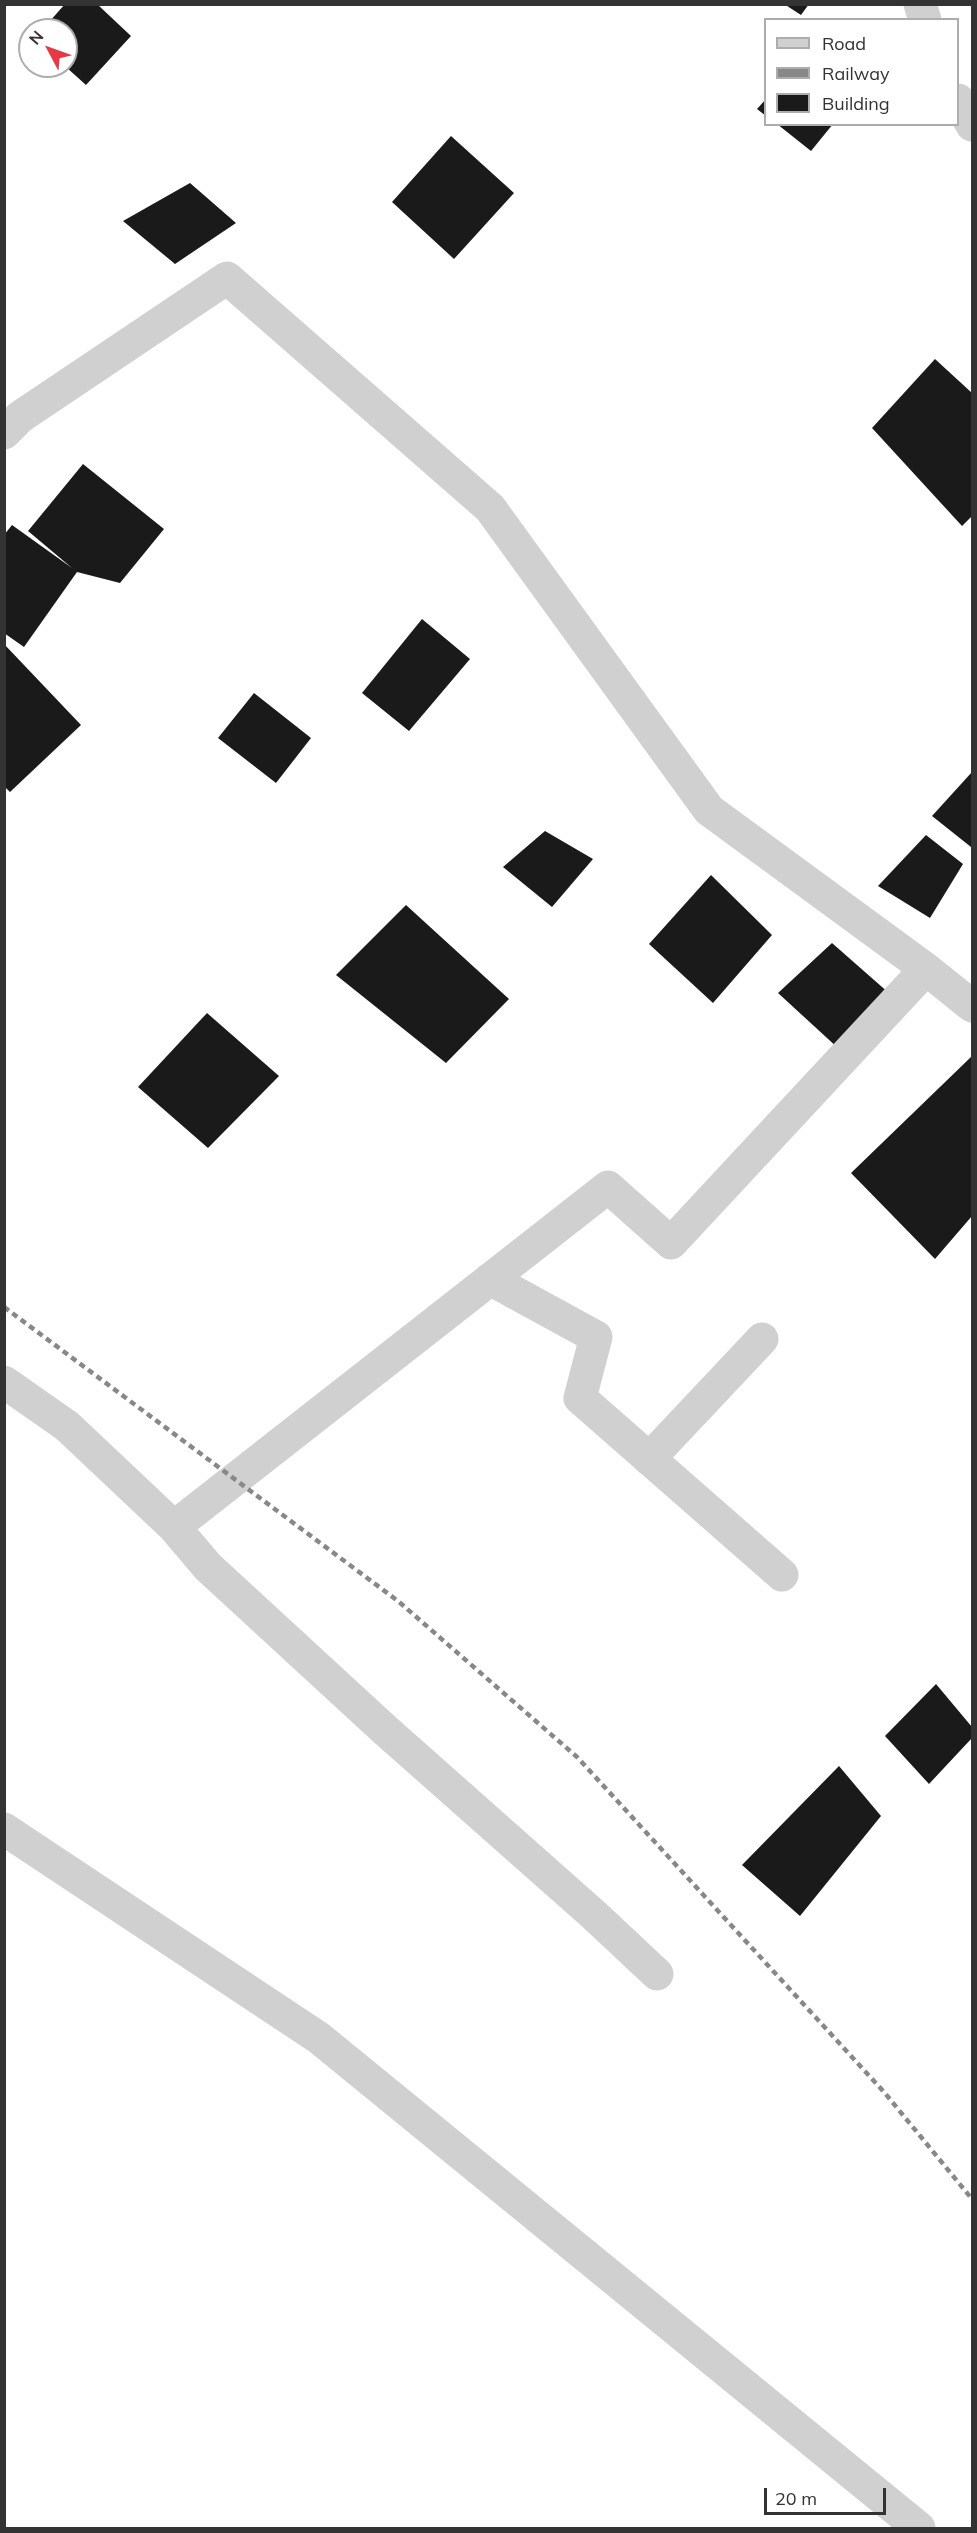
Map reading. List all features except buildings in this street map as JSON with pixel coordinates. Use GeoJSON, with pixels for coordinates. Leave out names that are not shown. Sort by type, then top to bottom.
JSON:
{"type":"FeatureCollection","features":[{"type":"Feature","properties":{"kind":"street"},"geometry":{"type":"LineString","coordinates":[[959,103],[972,125]]}},
{"type":"Feature","properties":{"kind":"street"},"geometry":{"type":"LineString","coordinates":[[4,433],[20,417],[227,278],[490,508],[709,810],[926,969],[972,1006]]}},
{"type":"Feature","properties":{"kind":"street"},"geometry":{"type":"LineString","coordinates":[[174,1527],[608,1187],[671,1243],[926,969]]}},
{"type":"Feature","properties":{"kind":"street"},"geometry":{"type":"LineString","coordinates":[[490,1279],[596,1336],[580,1398],[782,1575]]}},
{"type":"Feature","properties":{"kind":"street"},"geometry":{"type":"LineString","coordinates":[[649,1459],[762,1339]]}},
{"type":"Feature","properties":{"kind":"street"},"geometry":{"type":"LineString","coordinates":[[4,1382],[67,1426],[174,1527],[208,1567],[384,1729],[594,1915],[657,1974]]}},
{"type":"Feature","properties":{"kind":"street"},"geometry":{"type":"LineString","coordinates":[[4,1829],[319,2038],[919,2529]]}},
{"type":"Feature","properties":{"kind":"railway"},"geometry":{"type":"LineString","coordinates":[[4,1307],[398,1601],[577,1757],[884,2092],[972,2199]]}}]}
